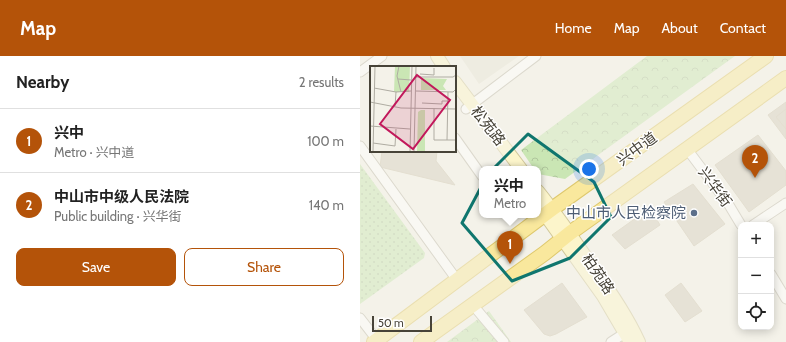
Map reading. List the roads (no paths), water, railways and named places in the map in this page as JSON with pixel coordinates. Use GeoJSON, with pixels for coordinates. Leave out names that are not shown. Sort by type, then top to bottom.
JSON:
{"type":"FeatureCollection","features":[{"type":"Feature","properties":{"kind":"main road","name":"兴中道"},"geometry":{"type":"LineString","coordinates":[[545,210],[766,56]]}},
{"type":"Feature","properties":{"kind":"main road","name":"兴中道"},"geometry":{"type":"LineString","coordinates":[[421,342],[786,78]]}},
{"type":"Feature","properties":{"kind":"main road","name":"兴中道"},"geometry":{"type":"LineString","coordinates":[[375,341],[457,280],[535,218]]}},
{"type":"Feature","properties":{"kind":"street"},"geometry":{"type":"LineString","coordinates":[[376,65],[382,56]]}},
{"type":"Feature","properties":{"kind":"street"},"geometry":{"type":"LineString","coordinates":[[428,56],[435,66]]}},
{"type":"Feature","properties":{"kind":"street"},"geometry":{"type":"LineString","coordinates":[[436,56],[443,66]]}},
{"type":"Feature","properties":{"kind":"street"},"geometry":{"type":"LineString","coordinates":[[468,107],[536,56]]}},
{"type":"Feature","properties":{"kind":"street"},"geometry":{"type":"LineString","coordinates":[[360,72],[370,68]]}},
{"type":"Feature","properties":{"kind":"street","name":"松苑路"},"geometry":{"type":"LineString","coordinates":[[456,84],[468,107],[510,166]]}},
{"type":"Feature","properties":{"kind":"street","name":"松苑路"},"geometry":{"type":"LineString","coordinates":[[456,95],[518,166]]}},
{"type":"Feature","properties":{"kind":"street"},"geometry":{"type":"LineString","coordinates":[[456,139],[479,172]]}},
{"type":"Feature","properties":{"kind":"street"},"geometry":{"type":"LineString","coordinates":[[360,146],[457,280]]}},
{"type":"Feature","properties":{"kind":"street","name":"兴华街"},"geometry":{"type":"LineString","coordinates":[[687,149],[729,205],[739,222]]}},
{"type":"Feature","properties":{"kind":"street"},"geometry":{"type":"LineString","coordinates":[[541,199],[545,210]]}},
{"type":"Feature","properties":{"kind":"street"},"geometry":{"type":"LineString","coordinates":[[757,222],[786,202]]}},
{"type":"Feature","properties":{"kind":"street","name":"柏苑路"},"geometry":{"type":"LineString","coordinates":[[545,210],[609,289],[640,342]]}},
{"type":"Feature","properties":{"kind":"street","name":"柏苑路"},"geometry":{"type":"LineString","coordinates":[[566,236],[628,337]]}},
{"type":"Feature","properties":{"kind":"street"},"geometry":{"type":"LineString","coordinates":[[774,279],[786,299]]}},
{"type":"Feature","properties":{"kind":"street"},"geometry":{"type":"LineString","coordinates":[[472,304],[504,342]]}},
{"type":"Feature","properties":{"kind":"street"},"geometry":{"type":"LineString","coordinates":[[360,318],[375,341]]}},
{"type":"Feature","properties":{"kind":"street"},"geometry":{"type":"LineString","coordinates":[[610,342],[628,337]]}},
{"type":"Feature","properties":{"kind":"place","name":"中山市中级人民法院"},"geometry":{"type":"Point","coordinates":[755,178]}},
{"type":"Feature","properties":{"kind":"place","name":"中山市人民检察院"},"geometry":{"type":"Point","coordinates":[694,213]}},
{"type":"Feature","properties":{"kind":"place","name":"兴中"},"geometry":{"type":"Point","coordinates":[510,264]}}]}
